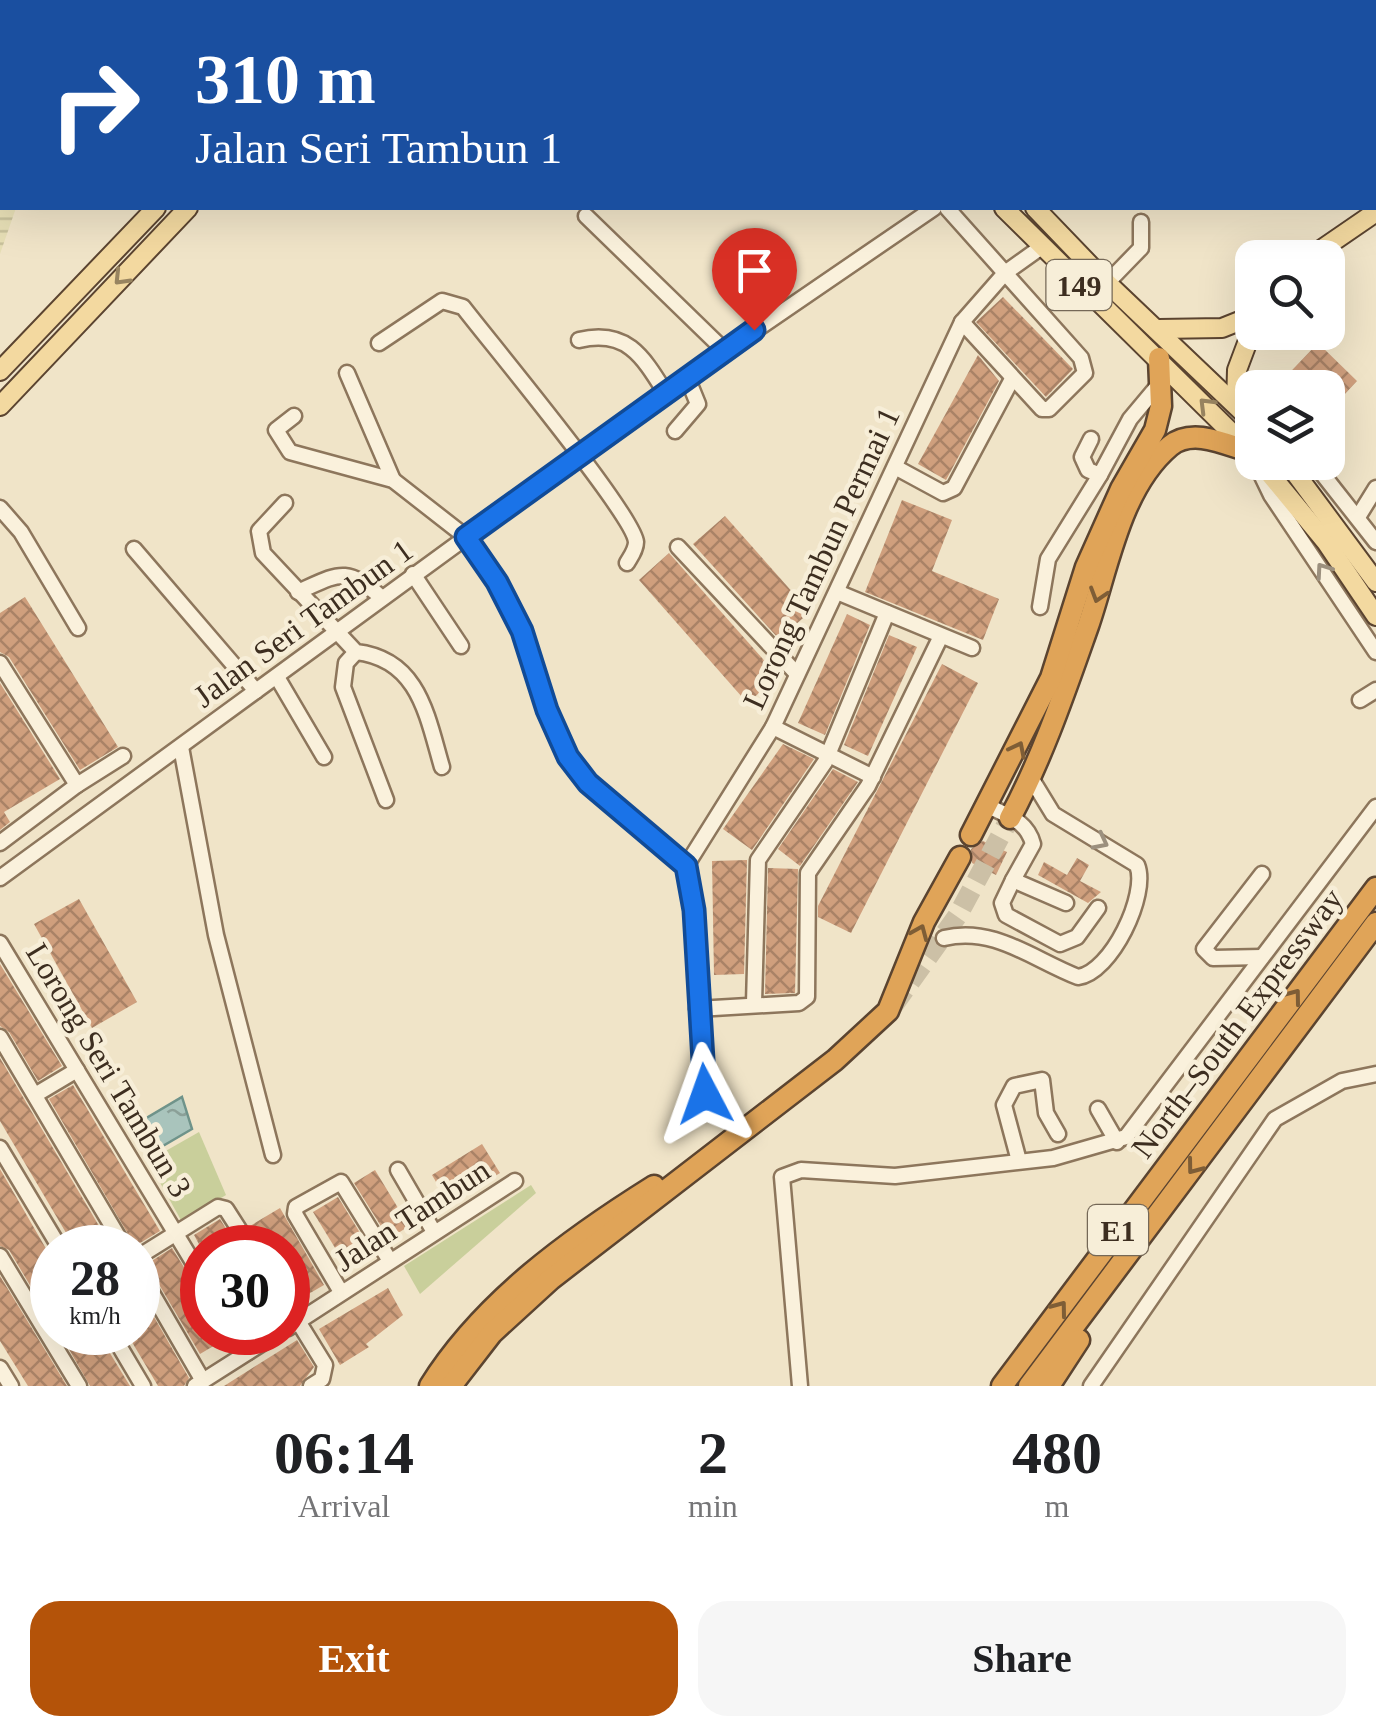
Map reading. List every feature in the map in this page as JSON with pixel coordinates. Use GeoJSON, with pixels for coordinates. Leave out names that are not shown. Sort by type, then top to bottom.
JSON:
{"type":"FeatureCollection","features":[{"type":"Feature","properties":{"kind":"highway"},"geometry":{"type":"LineString","coordinates":[[971,835],[1051,678],[1100,535],[1155,430],[1162,381],[1159,358]]}},
{"type":"Feature","properties":{"kind":"highway"},"geometry":{"type":"LineString","coordinates":[[1010,818],[1031,778],[1134,494],[1170,446],[1180,441],[1207,439],[1235,450]]}},
{"type":"Feature","properties":{"kind":"highway"},"geometry":{"type":"LineString","coordinates":[[451,1386],[473,1355],[518,1309],[722,1144],[849,1048],[888,1012],[924,922],[960,857]]}},
{"type":"Feature","properties":{"kind":"highway","name":"North–South Expressway"},"geometry":{"type":"LineString","coordinates":[[1002,1386],[1376,888]]}},
{"type":"Feature","properties":{"kind":"highway","name":"North–South Expressway"},"geometry":{"type":"LineString","coordinates":[[1029,1386],[1376,923]]}},
{"type":"Feature","properties":{"kind":"highway"},"geometry":{"type":"LineString","coordinates":[[430,1386],[505,1297],[614,1211],[722,1144]]}},
{"type":"Feature","properties":{"kind":"highway"},"geometry":{"type":"LineString","coordinates":[[1049,1386],[1118,1268]]}},
{"type":"Feature","properties":{"kind":"main road"},"geometry":{"type":"LineString","coordinates":[[0,372],[154,210]]}},
{"type":"Feature","properties":{"kind":"main road"},"geometry":{"type":"LineString","coordinates":[[0,406],[186,210]]}},
{"type":"Feature","properties":{"kind":"main road","name":"149"},"geometry":{"type":"LineString","coordinates":[[1006,210],[1235,437]]}},
{"type":"Feature","properties":{"kind":"main road","name":"149"},"geometry":{"type":"LineString","coordinates":[[1036,210],[1106,283],[1160,329],[1235,403]]}},
{"type":"Feature","properties":{"kind":"main road"},"geometry":{"type":"LineString","coordinates":[[1336,240],[1376,212]]}},
{"type":"Feature","properties":{"kind":"main road"},"geometry":{"type":"LineString","coordinates":[[1160,329],[1222,328],[1235,323]]}},
{"type":"Feature","properties":{"kind":"main road","name":"149"},"geometry":{"type":"LineString","coordinates":[[1286,480],[1376,582]]}},
{"type":"Feature","properties":{"kind":"main road","name":"149"},"geometry":{"type":"LineString","coordinates":[[1291,480],[1376,616]]}},
{"type":"Feature","properties":{"kind":"street","name":"Jalan Seri Tambun 1"},"geometry":{"type":"LineString","coordinates":[[0,878],[664,392],[931,210]]}},
{"type":"Feature","properties":{"kind":"street"},"geometry":{"type":"LineString","coordinates":[[949,210],[1082,358],[1086,369],[1049,409],[1034,405],[962,322]]}},
{"type":"Feature","properties":{"kind":"street"},"geometry":{"type":"LineString","coordinates":[[586,216],[725,351]]}},
{"type":"Feature","properties":{"kind":"street"},"geometry":{"type":"LineString","coordinates":[[1106,283],[1141,248],[1140,222]]}},
{"type":"Feature","properties":{"kind":"street","name":"Lorong Tambun Permai 1"},"geometry":{"type":"LineString","coordinates":[[686,866],[773,727],[962,322],[1005,273],[1040,248]]}},
{"type":"Feature","properties":{"kind":"street"},"geometry":{"type":"LineString","coordinates":[[380,343],[442,301],[462,307],[580,457],[633,533],[635,550],[627,563]]}},
{"type":"Feature","properties":{"kind":"street"},"geometry":{"type":"LineString","coordinates":[[579,340],[603,334],[629,345],[664,392]]}},
{"type":"Feature","properties":{"kind":"street"},"geometry":{"type":"LineString","coordinates":[[348,373],[394,480]]}},
{"type":"Feature","properties":{"kind":"street"},"geometry":{"type":"LineString","coordinates":[[675,431],[697,408],[686,377]]}},
{"type":"Feature","properties":{"kind":"street"},"geometry":{"type":"LineString","coordinates":[[895,467],[943,493],[954,488],[1012,379]]}},
{"type":"Feature","properties":{"kind":"street"},"geometry":{"type":"LineString","coordinates":[[1040,607],[1048,559],[1130,420],[1162,381]]}},
{"type":"Feature","properties":{"kind":"street"},"geometry":{"type":"LineString","coordinates":[[294,416],[276,430],[281,444],[290,452],[394,480],[466,537],[497,582],[522,631],[547,710],[568,757],[588,783],[686,866],[694,910],[705,1094]]}},
{"type":"Feature","properties":{"kind":"street"},"geometry":{"type":"LineString","coordinates":[[1091,439],[1084,448],[1084,466],[1100,475]]}},
{"type":"Feature","properties":{"kind":"street"},"geometry":{"type":"LineString","coordinates":[[1264,480],[1376,652]]}},
{"type":"Feature","properties":{"kind":"street"},"geometry":{"type":"LineString","coordinates":[[1327,480],[1376,542]]}},
{"type":"Feature","properties":{"kind":"street"},"geometry":{"type":"LineString","coordinates":[[1358,518],[1376,488]]}},
{"type":"Feature","properties":{"kind":"street"},"geometry":{"type":"LineString","coordinates":[[284,503],[259,530],[258,543],[298,592],[356,652],[376,654],[410,678],[442,767]]}},
{"type":"Feature","properties":{"kind":"street"},"geometry":{"type":"LineString","coordinates":[[0,508],[21,532],[78,628]]}},
{"type":"Feature","properties":{"kind":"street"},"geometry":{"type":"LineString","coordinates":[[678,547],[797,674]]}},
{"type":"Feature","properties":{"kind":"street"},"geometry":{"type":"LineString","coordinates":[[134,549],[256,692]]}},
{"type":"Feature","properties":{"kind":"street"},"geometry":{"type":"LineString","coordinates":[[298,592],[348,574],[382,598]]}},
{"type":"Feature","properties":{"kind":"street"},"geometry":{"type":"LineString","coordinates":[[414,574],[461,646]]}},
{"type":"Feature","properties":{"kind":"street"},"geometry":{"type":"LineString","coordinates":[[838,592],[972,648]]}},
{"type":"Feature","properties":{"kind":"street"},"geometry":{"type":"LineString","coordinates":[[754,1003],[758,860],[828,755],[886,613]]}},
{"type":"Feature","properties":{"kind":"street"},"geometry":{"type":"LineString","coordinates":[[697,1009],[799,1002],[808,998],[808,873],[873,776],[940,636]]}},
{"type":"Feature","properties":{"kind":"street"},"geometry":{"type":"LineString","coordinates":[[356,652],[346,663],[344,687],[386,800]]}},
{"type":"Feature","properties":{"kind":"street"},"geometry":{"type":"LineString","coordinates":[[0,663],[77,785]]}},
{"type":"Feature","properties":{"kind":"street"},"geometry":{"type":"LineString","coordinates":[[277,677],[324,757]]}},
{"type":"Feature","properties":{"kind":"street"},"geometry":{"type":"LineString","coordinates":[[1360,700],[1376,690]]}},
{"type":"Feature","properties":{"kind":"street"},"geometry":{"type":"LineString","coordinates":[[773,727],[873,776]]}},
{"type":"Feature","properties":{"kind":"street"},"geometry":{"type":"LineString","coordinates":[[180,746],[216,935],[273,1155]]}},
{"type":"Feature","properties":{"kind":"street"},"geometry":{"type":"LineString","coordinates":[[0,843],[123,756]]}},
{"type":"Feature","properties":{"kind":"street"},"geometry":{"type":"LineString","coordinates":[[944,938],[968,932],[985,936],[1078,977],[1097,971],[1108,957],[1141,892],[1138,865],[1053,814],[1031,778]]}},
{"type":"Feature","properties":{"kind":"street"},"geometry":{"type":"LineString","coordinates":[[988,806],[1026,826],[1034,844],[1002,903],[1006,915],[1060,944],[1077,937],[1098,908]]}},
{"type":"Feature","properties":{"kind":"street"},"geometry":{"type":"LineString","coordinates":[[800,1386],[782,1177],[801,1170],[895,1176],[1076,1154],[1117,1142],[1138,1128],[1376,806]]}},
{"type":"Feature","properties":{"kind":"street"},"geometry":{"type":"LineString","coordinates":[[1262,874],[1204,950],[1214,958],[1262,958]]}},
{"type":"Feature","properties":{"kind":"street"},"geometry":{"type":"LineString","coordinates":[[1013,880],[1066,903]]}},
{"type":"Feature","properties":{"kind":"street","name":"Lorong Seri Tambun 3"},"geometry":{"type":"LineString","coordinates":[[0,943],[180,1240]]}},
{"type":"Feature","properties":{"kind":"street"},"geometry":{"type":"LineString","coordinates":[[0,1037],[112,1225]]}},
{"type":"Feature","properties":{"kind":"street"},"geometry":{"type":"LineString","coordinates":[[36,1094],[77,1070]]}},
{"type":"Feature","properties":{"kind":"street"},"geometry":{"type":"LineString","coordinates":[[1091,1386],[1275,1118],[1342,1081],[1376,1074]]}},
{"type":"Feature","properties":{"kind":"street"},"geometry":{"type":"LineString","coordinates":[[1019,1162],[1004,1105],[1014,1086],[1042,1080],[1046,1113],[1058,1134]]}},
{"type":"Feature","properties":{"kind":"street"},"geometry":{"type":"LineString","coordinates":[[1098,1109],[1117,1142]]}},
{"type":"Feature","properties":{"kind":"street"},"geometry":{"type":"LineString","coordinates":[[0,1148],[46,1225]]}},
{"type":"Feature","properties":{"kind":"street"},"geometry":{"type":"LineString","coordinates":[[398,1170],[434,1232]]}},
{"type":"Feature","properties":{"kind":"street","name":"Jalan Tambun"},"geometry":{"type":"LineString","coordinates":[[310,1313],[515,1181]]}},
{"type":"Feature","properties":{"kind":"street"},"geometry":{"type":"LineString","coordinates":[[341,1292],[295,1214],[296,1207],[341,1182],[390,1261]]}},
{"type":"Feature","properties":{"kind":"street"},"geometry":{"type":"LineString","coordinates":[[190,1225],[222,1206],[235,1225]]}},
{"type":"Feature","properties":{"kind":"street"},"geometry":{"type":"LineString","coordinates":[[160,1243],[180,1231]]}},
{"type":"Feature","properties":{"kind":"street"},"geometry":{"type":"LineString","coordinates":[[1,1260],[79,1386]]}},
{"type":"Feature","properties":{"kind":"street"},"geometry":{"type":"LineString","coordinates":[[160,1310],[199,1383],[243,1355]]}},
{"type":"Feature","properties":{"kind":"street"},"geometry":{"type":"LineString","coordinates":[[310,1347],[324,1365],[322,1378],[310,1386]]}},
{"type":"Feature","properties":{"kind":"street"},"geometry":{"type":"LineString","coordinates":[[125,1355],[143,1386]]}},
{"type":"Feature","properties":{"kind":"street"},"geometry":{"type":"LineString","coordinates":[[0,1368],[11,1386]]}},
{"type":"Feature","properties":{"kind":"shaded area"},"geometry":{"type":"Polygon","coordinates":[[[0,210],[15,210],[0,254],[0,210]]]}},
{"type":"Feature","properties":{"kind":"green space"},"geometry":{"type":"Polygon","coordinates":[[[199,1132],[226,1195],[182,1222],[148,1161],[199,1132]]]}},
{"type":"Feature","properties":{"kind":"green space"},"geometry":{"type":"Polygon","coordinates":[[[531,1185],[536,1193],[420,1294],[404,1266],[531,1185]]]}},
{"type":"Feature","properties":{"kind":"water"},"geometry":{"type":"Polygon","coordinates":[[[182,1097],[192,1129],[149,1154],[133,1126],[182,1097]]]}},
{"type":"Feature","properties":{"kind":"building"},"geometry":{"type":"Polygon","coordinates":[[[1003,297],[1073,369],[1046,397],[976,322],[1003,297]]]}},
{"type":"Feature","properties":{"kind":"building"},"geometry":{"type":"Polygon","coordinates":[[[1311,350],[1325,350],[1357,381],[1345,394],[1345,370],[1292,370],[1311,350]]]}},
{"type":"Feature","properties":{"kind":"building"},"geometry":{"type":"Polygon","coordinates":[[[978,355],[999,381],[946,480],[918,464],[978,355]]]}},
{"type":"Feature","properties":{"kind":"building"},"geometry":{"type":"Polygon","coordinates":[[[902,500],[952,520],[932,571],[999,599],[983,640],[865,592],[902,500]]]}},
{"type":"Feature","properties":{"kind":"building"},"geometry":{"type":"Polygon","coordinates":[[[725,516],[810,612],[779,639],[693,544],[725,516]]]}},
{"type":"Feature","properties":{"kind":"building"},"geometry":{"type":"Polygon","coordinates":[[[669,553],[778,676],[750,701],[742,697],[639,580],[669,553]]]}},
{"type":"Feature","properties":{"kind":"building"},"geometry":{"type":"Polygon","coordinates":[[[25,597],[118,747],[80,770],[9,657],[0,652],[0,613],[25,597]]]}},
{"type":"Feature","properties":{"kind":"building"},"geometry":{"type":"Polygon","coordinates":[[[847,614],[870,625],[825,735],[798,723],[847,614]]]}},
{"type":"Feature","properties":{"kind":"building"},"geometry":{"type":"Polygon","coordinates":[[[889,635],[917,647],[868,756],[844,745],[889,635]]]}},
{"type":"Feature","properties":{"kind":"building"},"geometry":{"type":"Polygon","coordinates":[[[942,664],[978,683],[851,933],[818,917],[818,906],[942,664]]]}},
{"type":"Feature","properties":{"kind":"building"},"geometry":{"type":"Polygon","coordinates":[[[0,683],[60,779],[4,812],[10,822],[0,830],[0,683]]]}},
{"type":"Feature","properties":{"kind":"building"},"geometry":{"type":"Polygon","coordinates":[[[783,744],[814,759],[752,850],[723,829],[783,744]]]}},
{"type":"Feature","properties":{"kind":"building"},"geometry":{"type":"Polygon","coordinates":[[[833,769],[858,782],[800,866],[778,849],[833,769]]]}},
{"type":"Feature","properties":{"kind":"building"},"geometry":{"type":"Polygon","coordinates":[[[983,841],[1007,852],[996,875],[972,863],[971,849],[983,841]]]}},
{"type":"Feature","properties":{"kind":"building"},"geometry":{"type":"Polygon","coordinates":[[[1077,858],[1089,865],[1080,881],[1101,892],[1088,903],[1038,875],[1044,862],[1067,875],[1077,858]]]}},
{"type":"Feature","properties":{"kind":"building"},"geometry":{"type":"Polygon","coordinates":[[[747,860],[744,974],[714,975],[712,861],[747,860]]]}},
{"type":"Feature","properties":{"kind":"building"},"geometry":{"type":"Polygon","coordinates":[[[768,868],[798,869],[795,993],[765,994],[768,868]]]}},
{"type":"Feature","properties":{"kind":"building"},"geometry":{"type":"Polygon","coordinates":[[[79,899],[137,1002],[92,1028],[34,924],[79,899]]]}},
{"type":"Feature","properties":{"kind":"building"},"geometry":{"type":"Polygon","coordinates":[[[0,964],[62,1066],[38,1081],[9,1032],[0,1026],[0,964]]]}},
{"type":"Feature","properties":{"kind":"building"},"geometry":{"type":"Polygon","coordinates":[[[0,1058],[98,1225],[61,1225],[0,1121],[0,1058]]]}},
{"type":"Feature","properties":{"kind":"building"},"geometry":{"type":"Polygon","coordinates":[[[73,1085],[156,1225],[123,1225],[49,1099],[73,1085]]]}},
{"type":"Feature","properties":{"kind":"building"},"geometry":{"type":"Polygon","coordinates":[[[482,1144],[500,1173],[449,1204],[432,1175],[482,1144]]]}},
{"type":"Feature","properties":{"kind":"building"},"geometry":{"type":"Polygon","coordinates":[[[0,1169],[32,1225],[30,1285],[9,1250],[0,1246],[0,1169]]]}},
{"type":"Feature","properties":{"kind":"building"},"geometry":{"type":"Polygon","coordinates":[[[375,1170],[409,1226],[389,1239],[354,1183],[375,1170]]]}},
{"type":"Feature","properties":{"kind":"building"},"geometry":{"type":"Polygon","coordinates":[[[338,1197],[373,1254],[348,1269],[313,1212],[338,1197]]]}},
{"type":"Feature","properties":{"kind":"building"},"geometry":{"type":"Polygon","coordinates":[[[280,1208],[290,1225],[252,1225],[280,1208]]]}},
{"type":"Feature","properties":{"kind":"building"},"geometry":{"type":"Polygon","coordinates":[[[172,1248],[180,1261],[180,1320],[160,1286],[160,1256],[172,1248]]]}},
{"type":"Feature","properties":{"kind":"building"},"geometry":{"type":"Polygon","coordinates":[[[310,1260],[324,1285],[310,1293],[310,1260]]]}},
{"type":"Feature","properties":{"kind":"building"},"geometry":{"type":"Polygon","coordinates":[[[0,1276],[30,1325],[30,1355],[48,1355],[67,1386],[28,1386],[0,1341],[0,1276]]]}},
{"type":"Feature","properties":{"kind":"building"},"geometry":{"type":"Polygon","coordinates":[[[388,1288],[403,1315],[366,1344],[369,1347],[340,1365],[319,1329],[388,1288]]]}},
{"type":"Feature","properties":{"kind":"building"},"geometry":{"type":"Polygon","coordinates":[[[160,1327],[189,1378],[184,1386],[158,1386],[140,1355],[160,1355],[160,1327]]]}},
{"type":"Feature","properties":{"kind":"building"},"geometry":{"type":"Polygon","coordinates":[[[72,1355],[111,1355],[130,1386],[90,1386],[72,1355]]]}},
{"type":"Feature","properties":{"kind":"building"},"geometry":{"type":"Polygon","coordinates":[[[273,1355],[306,1355],[314,1367],[300,1386],[224,1386],[273,1355]]]}},
{"type":"Feature","properties":{"kind":"tunnel"},"geometry":{"type":"LineString","coordinates":[[893,1006],[958,915],[1010,818]]}},
{"type":"Feature","properties":{"kind":"route"},"geometry":{"type":"LineString","coordinates":[[705,1094],[694,910],[686,866],[588,783],[568,757],[547,710],[522,631],[497,582],[466,537],[754,330]]}}]}
